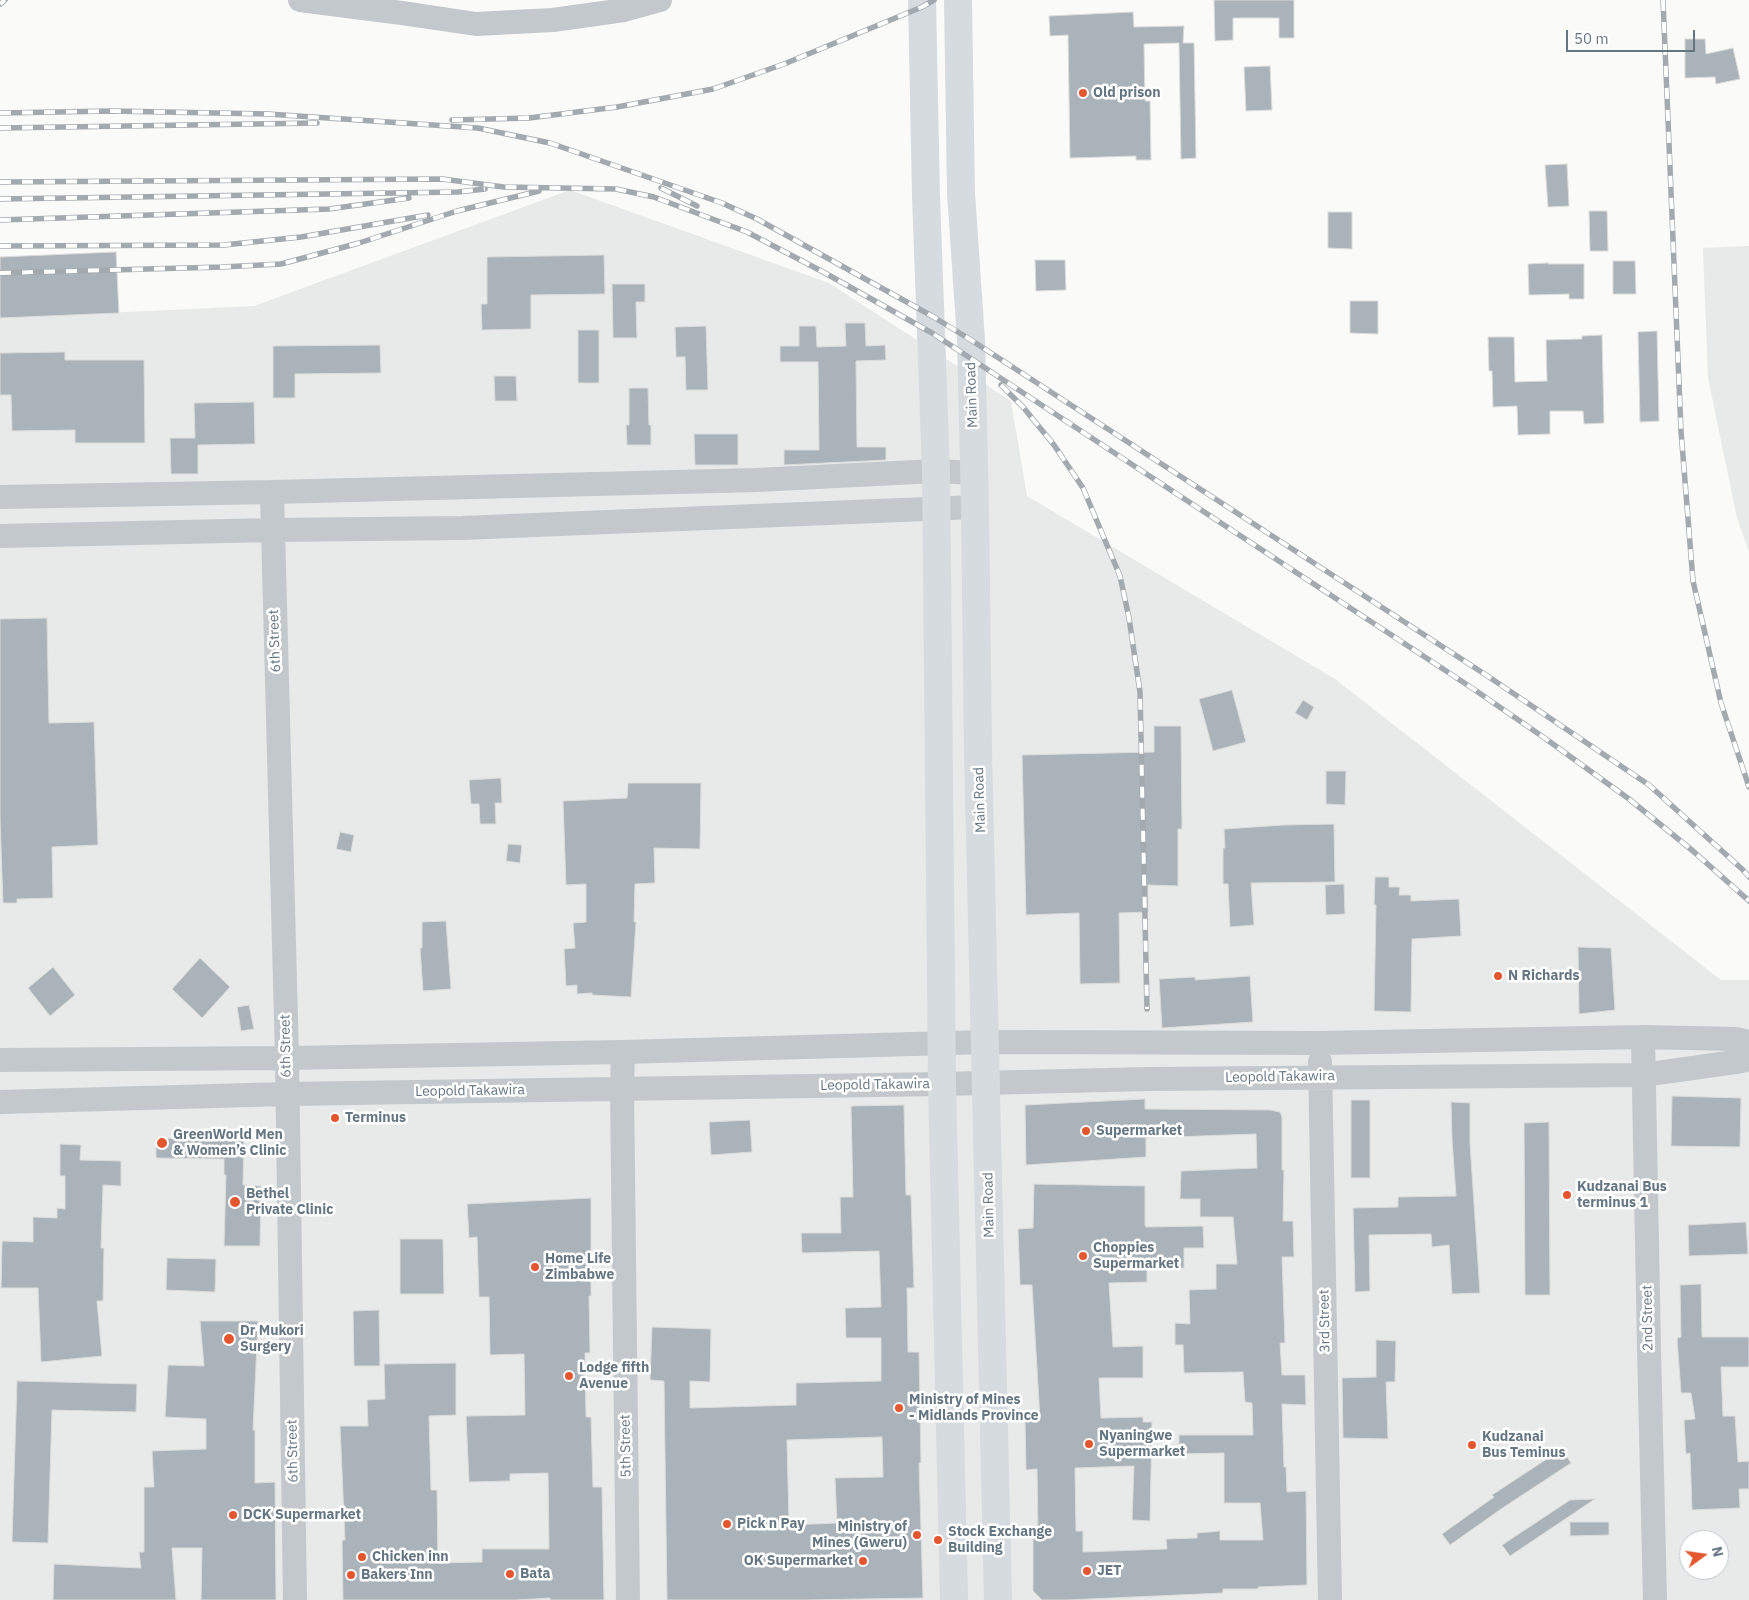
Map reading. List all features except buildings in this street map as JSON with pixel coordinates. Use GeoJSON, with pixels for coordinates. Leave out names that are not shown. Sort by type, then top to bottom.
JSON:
{"type":"FeatureCollection","features":[{"type":"Feature","properties":{"kind":"main road"},"geometry":{"type":"LineString","coordinates":[[922,0],[926,196],[936,472],[942,1084],[954,1600]]}},
{"type":"Feature","properties":{"kind":"main road","name":"Main Road"},"geometry":{"type":"LineString","coordinates":[[958,0],[960,193],[971,340],[978,752],[998,1600]]}},
{"type":"Feature","properties":{"kind":"main road"},"geometry":{"type":"LineString","coordinates":[[939,749],[978,752]]}},
{"type":"Feature","properties":{"kind":"street"},"geometry":{"type":"LineString","coordinates":[[300,0],[476,24],[553,20],[624,10],[660,0]]}},
{"type":"Feature","properties":{"kind":"street"},"geometry":{"type":"LineString","coordinates":[[0,497],[757,480],[936,472],[974,473]]}},
{"type":"Feature","properties":{"kind":"street"},"geometry":{"type":"LineString","coordinates":[[610,483],[612,522]]}},
{"type":"Feature","properties":{"kind":"street","name":"6th Street"},"geometry":{"type":"LineString","coordinates":[[272,492],[287,1058],[286,1094],[295,1600]]}},
{"type":"Feature","properties":{"kind":"street"},"geometry":{"type":"LineString","coordinates":[[0,536],[462,528],[975,507]]}},
{"type":"Feature","properties":{"kind":"street"},"geometry":{"type":"LineString","coordinates":[[0,1060],[287,1058],[623,1052],[986,1042],[1321,1043],[1643,1037],[1736,1039],[1749,1042]]}},
{"type":"Feature","properties":{"kind":"street","name":"2nd Street"},"geometry":{"type":"LineString","coordinates":[[1643,1037],[1655,1600]]}},
{"type":"Feature","properties":{"kind":"street","name":"3rd Street"},"geometry":{"type":"LineString","coordinates":[[1321,1043],[1320,1077],[1330,1600]]}},
{"type":"Feature","properties":{"kind":"street","name":"5th Street"},"geometry":{"type":"LineString","coordinates":[[623,1052],[628,1600]]}},
{"type":"Feature","properties":{"kind":"street","name":"Leopold Takawira"},"geometry":{"type":"LineString","coordinates":[[0,1102],[286,1094],[986,1082],[1643,1075],[1749,1059]]}},
{"type":"Feature","properties":{"kind":"shaded area"},"geometry":{"type":"Polygon","coordinates":[[[570,190],[829,283],[1011,401],[1027,496],[1335,679],[1721,980],[1749,980],[1749,1600],[0,1600],[0,318],[254,306],[570,190]]]}},
{"type":"Feature","properties":{"kind":"shaded area"},"geometry":{"type":"Polygon","coordinates":[[[1749,246],[1749,552],[1737,518],[1708,378],[1703,248],[1749,246]]]}},
{"type":"Feature","properties":{"kind":"railway"},"geometry":{"type":"LineString","coordinates":[[0,4],[5,0]]}},
{"type":"Feature","properties":{"kind":"railway"},"geometry":{"type":"LineString","coordinates":[[452,120],[529,118],[617,107],[713,89],[784,64],[922,7],[934,0]]}},
{"type":"Feature","properties":{"kind":"railway"},"geometry":{"type":"LineString","coordinates":[[1663,0],[1681,431],[1693,581],[1721,703],[1749,787]]}},
{"type":"Feature","properties":{"kind":"railway"},"geometry":{"type":"LineString","coordinates":[[0,113],[112,111],[268,114],[478,128],[550,143],[722,203],[757,219],[932,316],[971,340],[1486,675],[1649,785],[1749,877]]}},
{"type":"Feature","properties":{"kind":"railway"},"geometry":{"type":"LineString","coordinates":[[0,128],[317,123]]}},
{"type":"Feature","properties":{"kind":"railway"},"geometry":{"type":"LineString","coordinates":[[0,182],[442,179],[504,187],[616,189],[654,197],[747,232],[932,333],[1472,688],[1629,799],[1693,851],[1749,901]]}},
{"type":"Feature","properties":{"kind":"railway"},"geometry":{"type":"LineString","coordinates":[[661,188],[697,206]]}},
{"type":"Feature","properties":{"kind":"railway"},"geometry":{"type":"LineString","coordinates":[[0,199],[458,192],[485,189]]}},
{"type":"Feature","properties":{"kind":"railway"},"geometry":{"type":"LineString","coordinates":[[0,273],[281,264],[359,243],[457,211],[539,191]]}},
{"type":"Feature","properties":{"kind":"railway"},"geometry":{"type":"LineString","coordinates":[[0,220],[329,209],[409,198]]}},
{"type":"Feature","properties":{"kind":"railway"},"geometry":{"type":"LineString","coordinates":[[0,246],[224,245],[301,237],[428,215]]}},
{"type":"Feature","properties":{"kind":"railway"},"geometry":{"type":"LineString","coordinates":[[1001,385],[1023,407],[1054,445],[1083,488],[1120,576],[1129,618],[1140,692],[1147,1009]]}},
{"type":"Feature","properties":{"kind":"place","name":"Old prison"},"geometry":{"type":"Point","coordinates":[1083,93]}},
{"type":"Feature","properties":{"kind":"place","name":"N Richards"},"geometry":{"type":"Point","coordinates":[1498,976]}},
{"type":"Feature","properties":{"kind":"place","name":"Terminus"},"geometry":{"type":"Point","coordinates":[335,1118]}},
{"type":"Feature","properties":{"kind":"place","name":"Supermarket"},"geometry":{"type":"Point","coordinates":[1086,1131]}},
{"type":"Feature","properties":{"kind":"place","name":"GreenWorld Men & Women’s Clinic"},"geometry":{"type":"Point","coordinates":[162,1143]}},
{"type":"Feature","properties":{"kind":"place","name":"Kudzanai Bus terminus 1"},"geometry":{"type":"Point","coordinates":[1567,1195]}},
{"type":"Feature","properties":{"kind":"place","name":"Bethel Private Clinic"},"geometry":{"type":"Point","coordinates":[235,1202]}},
{"type":"Feature","properties":{"kind":"place","name":"Choppies Supermarket"},"geometry":{"type":"Point","coordinates":[1083,1256]}},
{"type":"Feature","properties":{"kind":"place","name":"Home Life Zimbabwe"},"geometry":{"type":"Point","coordinates":[535,1267]}},
{"type":"Feature","properties":{"kind":"place","name":"Dr Mukori Surgery"},"geometry":{"type":"Point","coordinates":[229,1339]}},
{"type":"Feature","properties":{"kind":"place","name":"Lodge fifth Avenue"},"geometry":{"type":"Point","coordinates":[569,1376]}},
{"type":"Feature","properties":{"kind":"place","name":"Ministry of Mines - Midlands Province"},"geometry":{"type":"Point","coordinates":[899,1408]}},
{"type":"Feature","properties":{"kind":"place","name":"Nyaningwe Supermarket"},"geometry":{"type":"Point","coordinates":[1089,1444]}},
{"type":"Feature","properties":{"kind":"place","name":"Kudzanai Bus Teminus"},"geometry":{"type":"Point","coordinates":[1472,1445]}},
{"type":"Feature","properties":{"kind":"place","name":"DCK Supermarket"},"geometry":{"type":"Point","coordinates":[233,1515]}},
{"type":"Feature","properties":{"kind":"place","name":"Pick n Pay"},"geometry":{"type":"Point","coordinates":[727,1524]}},
{"type":"Feature","properties":{"kind":"place","name":"Ministry of Mines (Gweru)"},"geometry":{"type":"Point","coordinates":[917,1535]}},
{"type":"Feature","properties":{"kind":"place","name":"Stock Exchange Building"},"geometry":{"type":"Point","coordinates":[938,1540]}},
{"type":"Feature","properties":{"kind":"place","name":"Chicken inn"},"geometry":{"type":"Point","coordinates":[362,1557]}},
{"type":"Feature","properties":{"kind":"place","name":"OK Supermarket"},"geometry":{"type":"Point","coordinates":[863,1561]}},
{"type":"Feature","properties":{"kind":"place","name":"JET"},"geometry":{"type":"Point","coordinates":[1087,1571]}},
{"type":"Feature","properties":{"kind":"place","name":"Bata"},"geometry":{"type":"Point","coordinates":[510,1574]}},
{"type":"Feature","properties":{"kind":"place","name":"Bakers Inn"},"geometry":{"type":"Point","coordinates":[351,1575]}}]}
